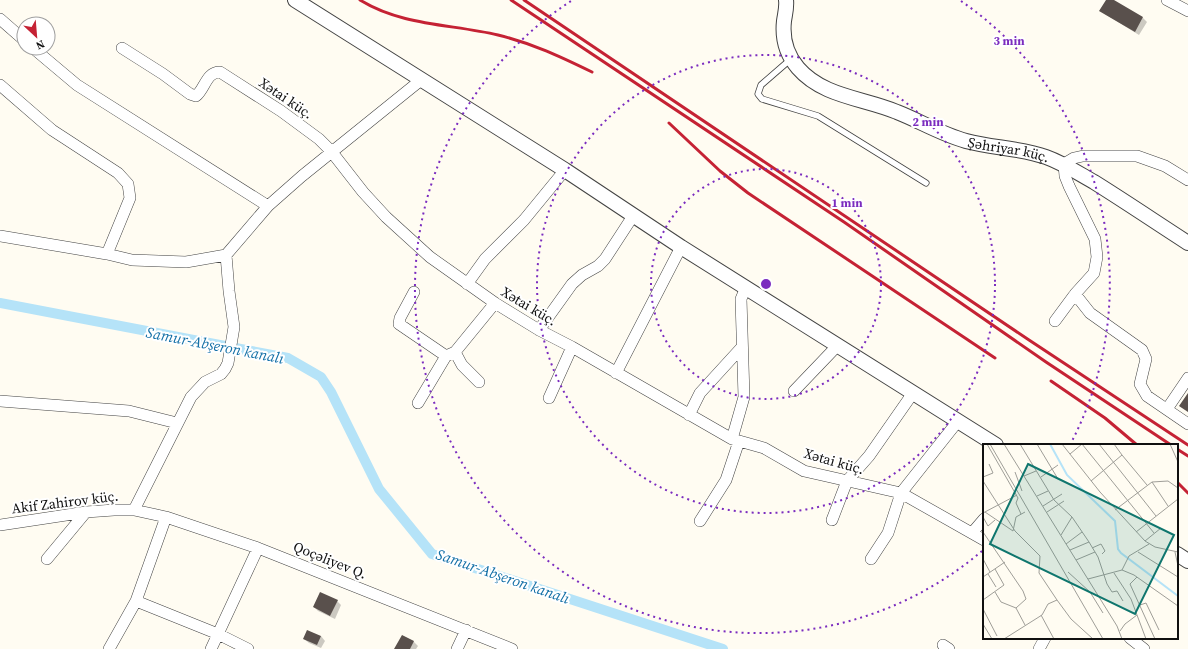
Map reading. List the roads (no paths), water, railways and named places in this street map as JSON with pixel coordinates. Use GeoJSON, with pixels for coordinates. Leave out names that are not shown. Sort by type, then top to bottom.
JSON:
{"type":"FeatureCollection","features":[{"type":"Feature","properties":{"kind":"street"},"geometry":{"type":"LineString","coordinates":[[295,0],[565,170],[681,247],[994,444]]}},
{"type":"Feature","properties":{"kind":"street","name":"Şəhriyar küç."},"geometry":{"type":"LineString","coordinates":[[786,0],[783,38],[786,48],[791,59],[800,70],[814,82],[830,91],[894,110],[952,137],[981,144],[1029,152],[1045,156],[1064,164],[1188,243]]}},
{"type":"Feature","properties":{"kind":"street"},"geometry":{"type":"LineString","coordinates":[[1167,0],[1188,11]]}},
{"type":"Feature","properties":{"kind":"street"},"geometry":{"type":"LineString","coordinates":[[0,19],[16,33]]}},
{"type":"Feature","properties":{"kind":"street","name":"Xətai küç."},"geometry":{"type":"LineString","coordinates":[[122,48],[163,74],[190,94],[196,96],[200,93],[210,75],[215,72],[220,72],[281,111],[318,139],[331,151],[363,192],[386,217],[430,257],[466,284],[539,330],[572,347],[735,440],[764,448],[804,471],[847,482],[901,493],[983,539]]}},
{"type":"Feature","properties":{"kind":"street"},"geometry":{"type":"LineString","coordinates":[[43,56],[77,85],[268,206]]}},
{"type":"Feature","properties":{"kind":"street"},"geometry":{"type":"LineString","coordinates":[[0,236],[107,254],[132,260],[186,262],[226,255],[268,206],[331,151],[421,80]]}},
{"type":"Feature","properties":{"kind":"street"},"geometry":{"type":"LineString","coordinates":[[0,85],[52,130],[118,173],[128,184],[130,198],[107,254]]}},
{"type":"Feature","properties":{"kind":"street"},"geometry":{"type":"LineString","coordinates":[[1055,321],[1075,294],[1094,273],[1098,257],[1095,239],[1069,186],[1065,176],[1064,164],[1074,158],[1083,156],[1137,156],[1165,166],[1188,180]]}},
{"type":"Feature","properties":{"kind":"street"},"geometry":{"type":"LineString","coordinates":[[466,284],[485,259],[524,220],[565,170]]}},
{"type":"Feature","properties":{"kind":"street"},"geometry":{"type":"LineString","coordinates":[[539,330],[572,284],[582,275],[598,266],[605,259],[633,216]]}},
{"type":"Feature","properties":{"kind":"street"},"geometry":{"type":"LineString","coordinates":[[616,373],[681,247]]}},
{"type":"Feature","properties":{"kind":"street"},"geometry":{"type":"LineString","coordinates":[[134,510],[190,397],[205,382],[221,374],[228,363],[234,327],[226,255]]}},
{"type":"Feature","properties":{"kind":"street"},"geometry":{"type":"LineString","coordinates":[[700,521],[726,480],[744,397],[741,299],[746,287]]}},
{"type":"Feature","properties":{"kind":"street"},"geometry":{"type":"LineString","coordinates":[[414,292],[400,318],[399,324],[451,354],[479,382]]}},
{"type":"Feature","properties":{"kind":"street"},"geometry":{"type":"LineString","coordinates":[[1075,294],[1090,313],[1142,350],[1146,359],[1140,384],[1147,396],[1188,424]]}},
{"type":"Feature","properties":{"kind":"street"},"geometry":{"type":"LineString","coordinates":[[418,403],[451,354],[495,303]]}},
{"type":"Feature","properties":{"kind":"street"},"geometry":{"type":"LineString","coordinates":[[794,391],[838,345]]}},
{"type":"Feature","properties":{"kind":"street"},"geometry":{"type":"LineString","coordinates":[[549,398],[572,347]]}},
{"type":"Feature","properties":{"kind":"street"},"geometry":{"type":"LineString","coordinates":[[689,415],[700,394],[742,347]]}},
{"type":"Feature","properties":{"kind":"street"},"geometry":{"type":"LineString","coordinates":[[1167,409],[1188,378]]}},
{"type":"Feature","properties":{"kind":"street"},"geometry":{"type":"LineString","coordinates":[[832,520],[847,482],[869,456],[913,393]]}},
{"type":"Feature","properties":{"kind":"street"},"geometry":{"type":"LineString","coordinates":[[0,401],[129,411],[177,423]]}},
{"type":"Feature","properties":{"kind":"street"},"geometry":{"type":"LineString","coordinates":[[871,559],[888,533],[901,493],[958,421]]}},
{"type":"Feature","properties":{"kind":"street","name":"Akif Zahirov küç."},"geometry":{"type":"LineString","coordinates":[[0,525],[86,512],[134,510]]}},
{"type":"Feature","properties":{"kind":"street","name":"Qoçəliyev Q."},"geometry":{"type":"LineString","coordinates":[[134,510],[166,517],[258,548],[512,649]]}},
{"type":"Feature","properties":{"kind":"street"},"geometry":{"type":"LineString","coordinates":[[47,558],[86,512]]}},
{"type":"Feature","properties":{"kind":"street"},"geometry":{"type":"LineString","coordinates":[[109,649],[136,602],[166,517]]}},
{"type":"Feature","properties":{"kind":"street"},"geometry":{"type":"LineString","coordinates":[[972,532],[983,520]]}},
{"type":"Feature","properties":{"kind":"street"},"geometry":{"type":"LineString","coordinates":[[211,649],[258,548]]}},
{"type":"Feature","properties":{"kind":"street"},"geometry":{"type":"LineString","coordinates":[[1178,555],[1188,561]]}},
{"type":"Feature","properties":{"kind":"street"},"geometry":{"type":"LineString","coordinates":[[136,602],[218,634],[248,649]]}},
{"type":"Feature","properties":{"kind":"street"},"geometry":{"type":"LineString","coordinates":[[457,649],[466,630]]}},
{"type":"Feature","properties":{"kind":"street"},"geometry":{"type":"LineString","coordinates":[[1039,649],[1044,639]]}},
{"type":"Feature","properties":{"kind":"street"},"geometry":{"type":"LineString","coordinates":[[1131,639],[1144,649]]}},
{"type":"Feature","properties":{"kind":"lane"},"geometry":{"type":"LineString","coordinates":[[791,59],[761,85],[758,94],[762,99],[818,116],[926,183]]}},
{"type":"Feature","properties":{"kind":"waterway","name":"Samur-Abşeron kanalı"},"geometry":{"type":"LineString","coordinates":[[0,303],[288,358],[321,377],[331,392],[379,489],[432,554],[723,649]]}},
{"type":"Feature","properties":{"kind":"railway"},"geometry":{"type":"LineString","coordinates":[[360,0],[376,9],[410,20],[481,31],[523,42],[592,72]]}},
{"type":"Feature","properties":{"kind":"railway"},"geometry":{"type":"LineString","coordinates":[[511,0],[844,222],[1046,362],[1169,444]]}},
{"type":"Feature","properties":{"kind":"railway"},"geometry":{"type":"LineString","coordinates":[[524,0],[1029,340],[1188,445]]}},
{"type":"Feature","properties":{"kind":"railway"},"geometry":{"type":"LineString","coordinates":[[669,123],[720,171],[748,193],[995,358]]}},
{"type":"Feature","properties":{"kind":"railway"},"geometry":{"type":"LineString","coordinates":[[1051,381],[1105,418],[1136,444]]}},
{"type":"Feature","properties":{"kind":"railway"},"geometry":{"type":"LineString","coordinates":[[1178,450],[1188,456]]}},
{"type":"Feature","properties":{"kind":"railway"},"geometry":{"type":"LineString","coordinates":[[1178,483],[1188,493]]}}]}
